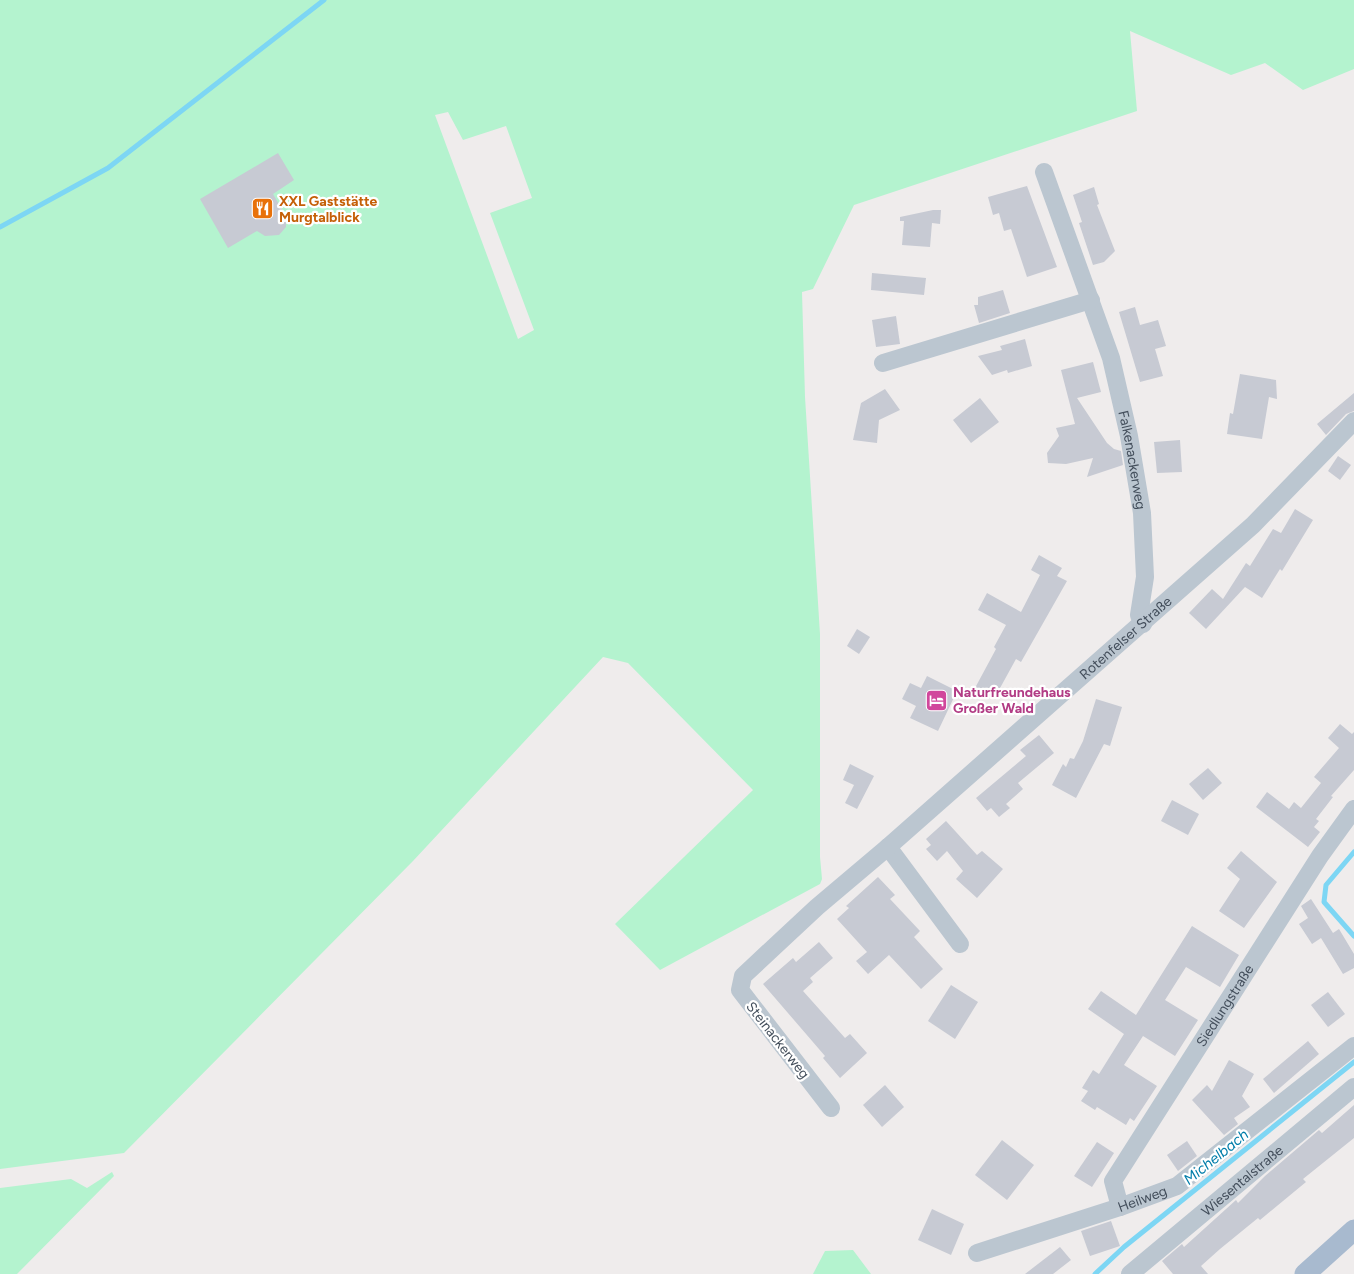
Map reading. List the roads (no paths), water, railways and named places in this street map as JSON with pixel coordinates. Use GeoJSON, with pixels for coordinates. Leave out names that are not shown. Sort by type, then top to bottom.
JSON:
{"type":"FeatureCollection","features":[{"type":"Feature","properties":{"kind":"main road"},"geometry":{"type":"LineString","coordinates":[[1305,1274],[1354,1230]]}},
{"type":"Feature","properties":{"kind":"street","name":"Falkenackerweg"},"geometry":{"type":"LineString","coordinates":[[1044,172],[1091,300],[1113,368],[1129,436],[1142,513],[1144,577],[1139,615],[1143,624]]}},
{"type":"Feature","properties":{"kind":"street"},"geometry":{"type":"LineString","coordinates":[[883,363],[1091,300]]}},
{"type":"Feature","properties":{"kind":"street","name":"Rotenfelser Straße"},"geometry":{"type":"LineString","coordinates":[[838,888],[888,847],[1143,624],[1252,525],[1354,420]]}},
{"type":"Feature","properties":{"kind":"street","name":"Siedlungstraße"},"geometry":{"type":"LineString","coordinates":[[1120,1207],[1113,1181],[1320,856],[1354,808]]}},
{"type":"Feature","properties":{"kind":"street"},"geometry":{"type":"LineString","coordinates":[[888,847],[960,944]]}},
{"type":"Feature","properties":{"kind":"street","name":"Steinackerweg"},"geometry":{"type":"LineString","coordinates":[[831,1108],[740,990],[742,976],[838,888]]}},
{"type":"Feature","properties":{"kind":"street","name":"Heilweg"},"geometry":{"type":"LineString","coordinates":[[977,1253],[1120,1207],[1177,1186],[1354,1046]]}},
{"type":"Feature","properties":{"kind":"street","name":"Wiesentalstraße"},"geometry":{"type":"LineString","coordinates":[[1130,1274],[1354,1087]]}},
{"type":"Feature","properties":{"kind":"waterway"},"geometry":{"type":"LineString","coordinates":[[0,227],[108,168],[324,0]]}},
{"type":"Feature","properties":{"kind":"waterway"},"geometry":{"type":"LineString","coordinates":[[1354,852],[1326,885],[1324,902],[1354,936]]}},
{"type":"Feature","properties":{"kind":"waterway","name":"Michelbach"},"geometry":{"type":"LineString","coordinates":[[1095,1274],[1124,1247],[1354,1062]]}},
{"type":"Feature","properties":{"kind":"place","name":"XXL Gaststätte Murgtalblick"},"geometry":{"type":"Point","coordinates":[263,209]}},
{"type":"Feature","properties":{"kind":"place","name":"Naturfreundehaus Großer Wald"},"geometry":{"type":"Point","coordinates":[937,700]}}]}
